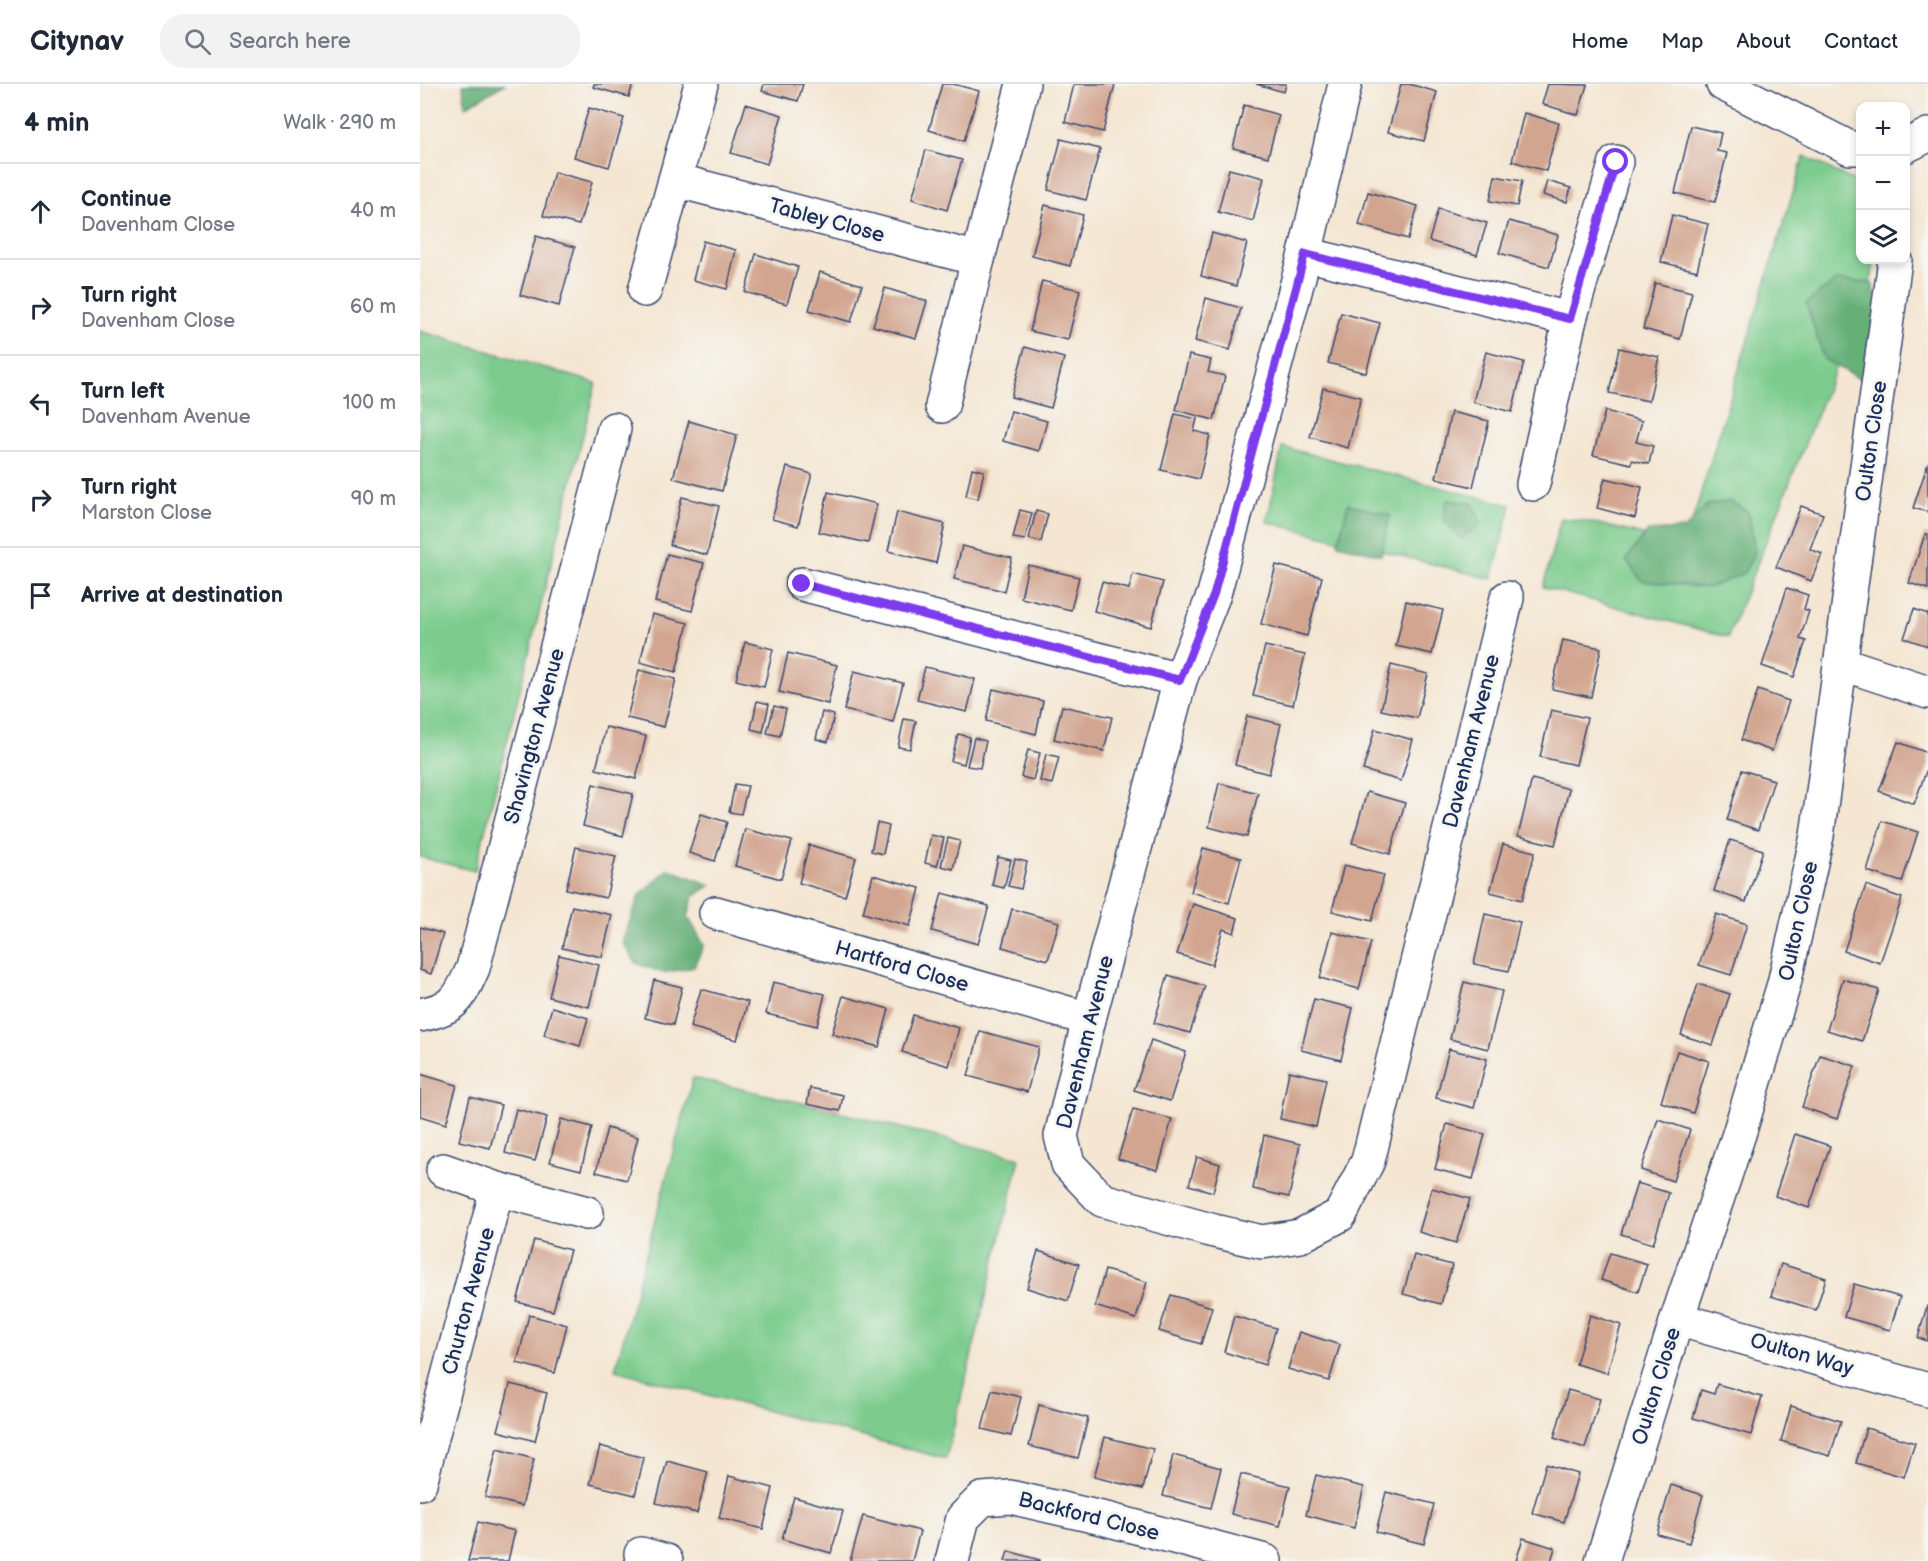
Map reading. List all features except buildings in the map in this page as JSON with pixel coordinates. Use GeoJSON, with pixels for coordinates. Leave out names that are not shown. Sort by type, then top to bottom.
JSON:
{"type":"FeatureCollection","features":[{"type":"Feature","properties":{"kind":"street"},"geometry":{"type":"LineString","coordinates":[[645,290],[701,84]]}},
{"type":"Feature","properties":{"kind":"street"},"geometry":{"type":"LineString","coordinates":[[942,406],[1023,84]]}},
{"type":"Feature","properties":{"kind":"street","name":"Davenham Avenue"},"geometry":{"type":"LineString","coordinates":[[1345,84],[1305,254],[1214,594],[1180,680],[1060,1136],[1068,1164],[1102,1200],[1263,1242],[1300,1236],[1340,1215],[1368,1161],[1507,598]]}},
{"type":"Feature","properties":{"kind":"street"},"geometry":{"type":"LineString","coordinates":[[1723,84],[1850,148],[1856,148]]}},
{"type":"Feature","properties":{"kind":"street"},"geometry":{"type":"LineString","coordinates":[[1910,144],[1928,135]]}},
{"type":"Feature","properties":{"kind":"street"},"geometry":{"type":"LineString","coordinates":[[1533,484],[1570,319],[1616,162]]}},
{"type":"Feature","properties":{"kind":"street","name":"Tabley Close"},"geometry":{"type":"LineString","coordinates":[[675,180],[978,259]]}},
{"type":"Feature","properties":{"kind":"street"},"geometry":{"type":"LineString","coordinates":[[1305,254],[1570,319]]}},
{"type":"Feature","properties":{"kind":"street","name":"Oulton Close"},"geometry":{"type":"LineString","coordinates":[[1602,1561],[1677,1319],[1740,1134],[1784,984],[1817,836],[1895,264]]}},
{"type":"Feature","properties":{"kind":"street","name":"Shavington Avenue"},"geometry":{"type":"LineString","coordinates":[[420,1015],[435,1012],[459,999],[473,968],[614,429]]}},
{"type":"Feature","properties":{"kind":"street"},"geometry":{"type":"LineString","coordinates":[[802,584],[1180,680]]}},
{"type":"Feature","properties":{"kind":"street"},"geometry":{"type":"LineString","coordinates":[[1840,663],[1928,692]]}},
{"type":"Feature","properties":{"kind":"street","name":"Hartford Close"},"geometry":{"type":"LineString","coordinates":[[716,913],[1089,1019]]}},
{"type":"Feature","properties":{"kind":"street"},"geometry":{"type":"LineString","coordinates":[[443,1170],[497,1189],[587,1213]]}},
{"type":"Feature","properties":{"kind":"street","name":"Churton Avenue"},"geometry":{"type":"LineString","coordinates":[[420,1483],[497,1189]]}},
{"type":"Feature","properties":{"kind":"street","name":"Oulton Way"},"geometry":{"type":"LineString","coordinates":[[1677,1319],[1928,1390]]}},
{"type":"Feature","properties":{"kind":"street","name":"Backford Close"},"geometry":{"type":"LineString","coordinates":[[952,1561],[963,1518],[982,1499],[1010,1497],[1106,1519],[1265,1561]]}},
{"type":"Feature","properties":{"kind":"green space"},"geometry":{"type":"Polygon","coordinates":[[[463,84],[505,84],[465,107],[463,84]]]}},
{"type":"Feature","properties":{"kind":"green space"},"geometry":{"type":"Polygon","coordinates":[[[1804,156],[1856,182],[1856,264],[1874,264],[1872,276],[1728,637],[1543,587],[1561,518],[1590,522],[1685,545],[1804,156]]]}},
{"type":"Feature","properties":{"kind":"green space"},"geometry":{"type":"Polygon","coordinates":[[[1837,280],[1872,283],[1883,317],[1877,359],[1860,379],[1824,359],[1806,303],[1837,280]]]}},
{"type":"Feature","properties":{"kind":"green space"},"geometry":{"type":"Polygon","coordinates":[[[420,331],[596,383],[475,871],[420,857],[420,331]]]}},
{"type":"Feature","properties":{"kind":"green space"},"geometry":{"type":"Polygon","coordinates":[[[1282,447],[1511,505],[1492,579],[1267,522],[1282,447]]]}},
{"type":"Feature","properties":{"kind":"green space"},"geometry":{"type":"Polygon","coordinates":[[[1447,500],[1472,503],[1481,523],[1462,539],[1443,519],[1447,500]]]}},
{"type":"Feature","properties":{"kind":"green space"},"geometry":{"type":"Polygon","coordinates":[[[1730,501],[1749,513],[1755,552],[1744,573],[1709,588],[1642,581],[1626,560],[1648,531],[1685,529],[1707,505],[1730,501]]]}},
{"type":"Feature","properties":{"kind":"green space"},"geometry":{"type":"Polygon","coordinates":[[[1348,504],[1390,515],[1381,555],[1338,544],[1348,504]]]}},
{"type":"Feature","properties":{"kind":"green space"},"geometry":{"type":"Polygon","coordinates":[[[668,869],[711,885],[693,897],[688,917],[704,945],[694,967],[663,973],[636,963],[622,942],[639,896],[668,869]]]}},
{"type":"Feature","properties":{"kind":"green space"},"geometry":{"type":"Polygon","coordinates":[[[693,1078],[807,1104],[1020,1158],[946,1459],[615,1370],[693,1078]]]}},
{"type":"Feature","properties":{"kind":"route"},"geometry":{"type":"LineString","coordinates":[[802,584],[1180,680],[1214,594],[1305,254],[1570,319],[1616,162]]}}]}
